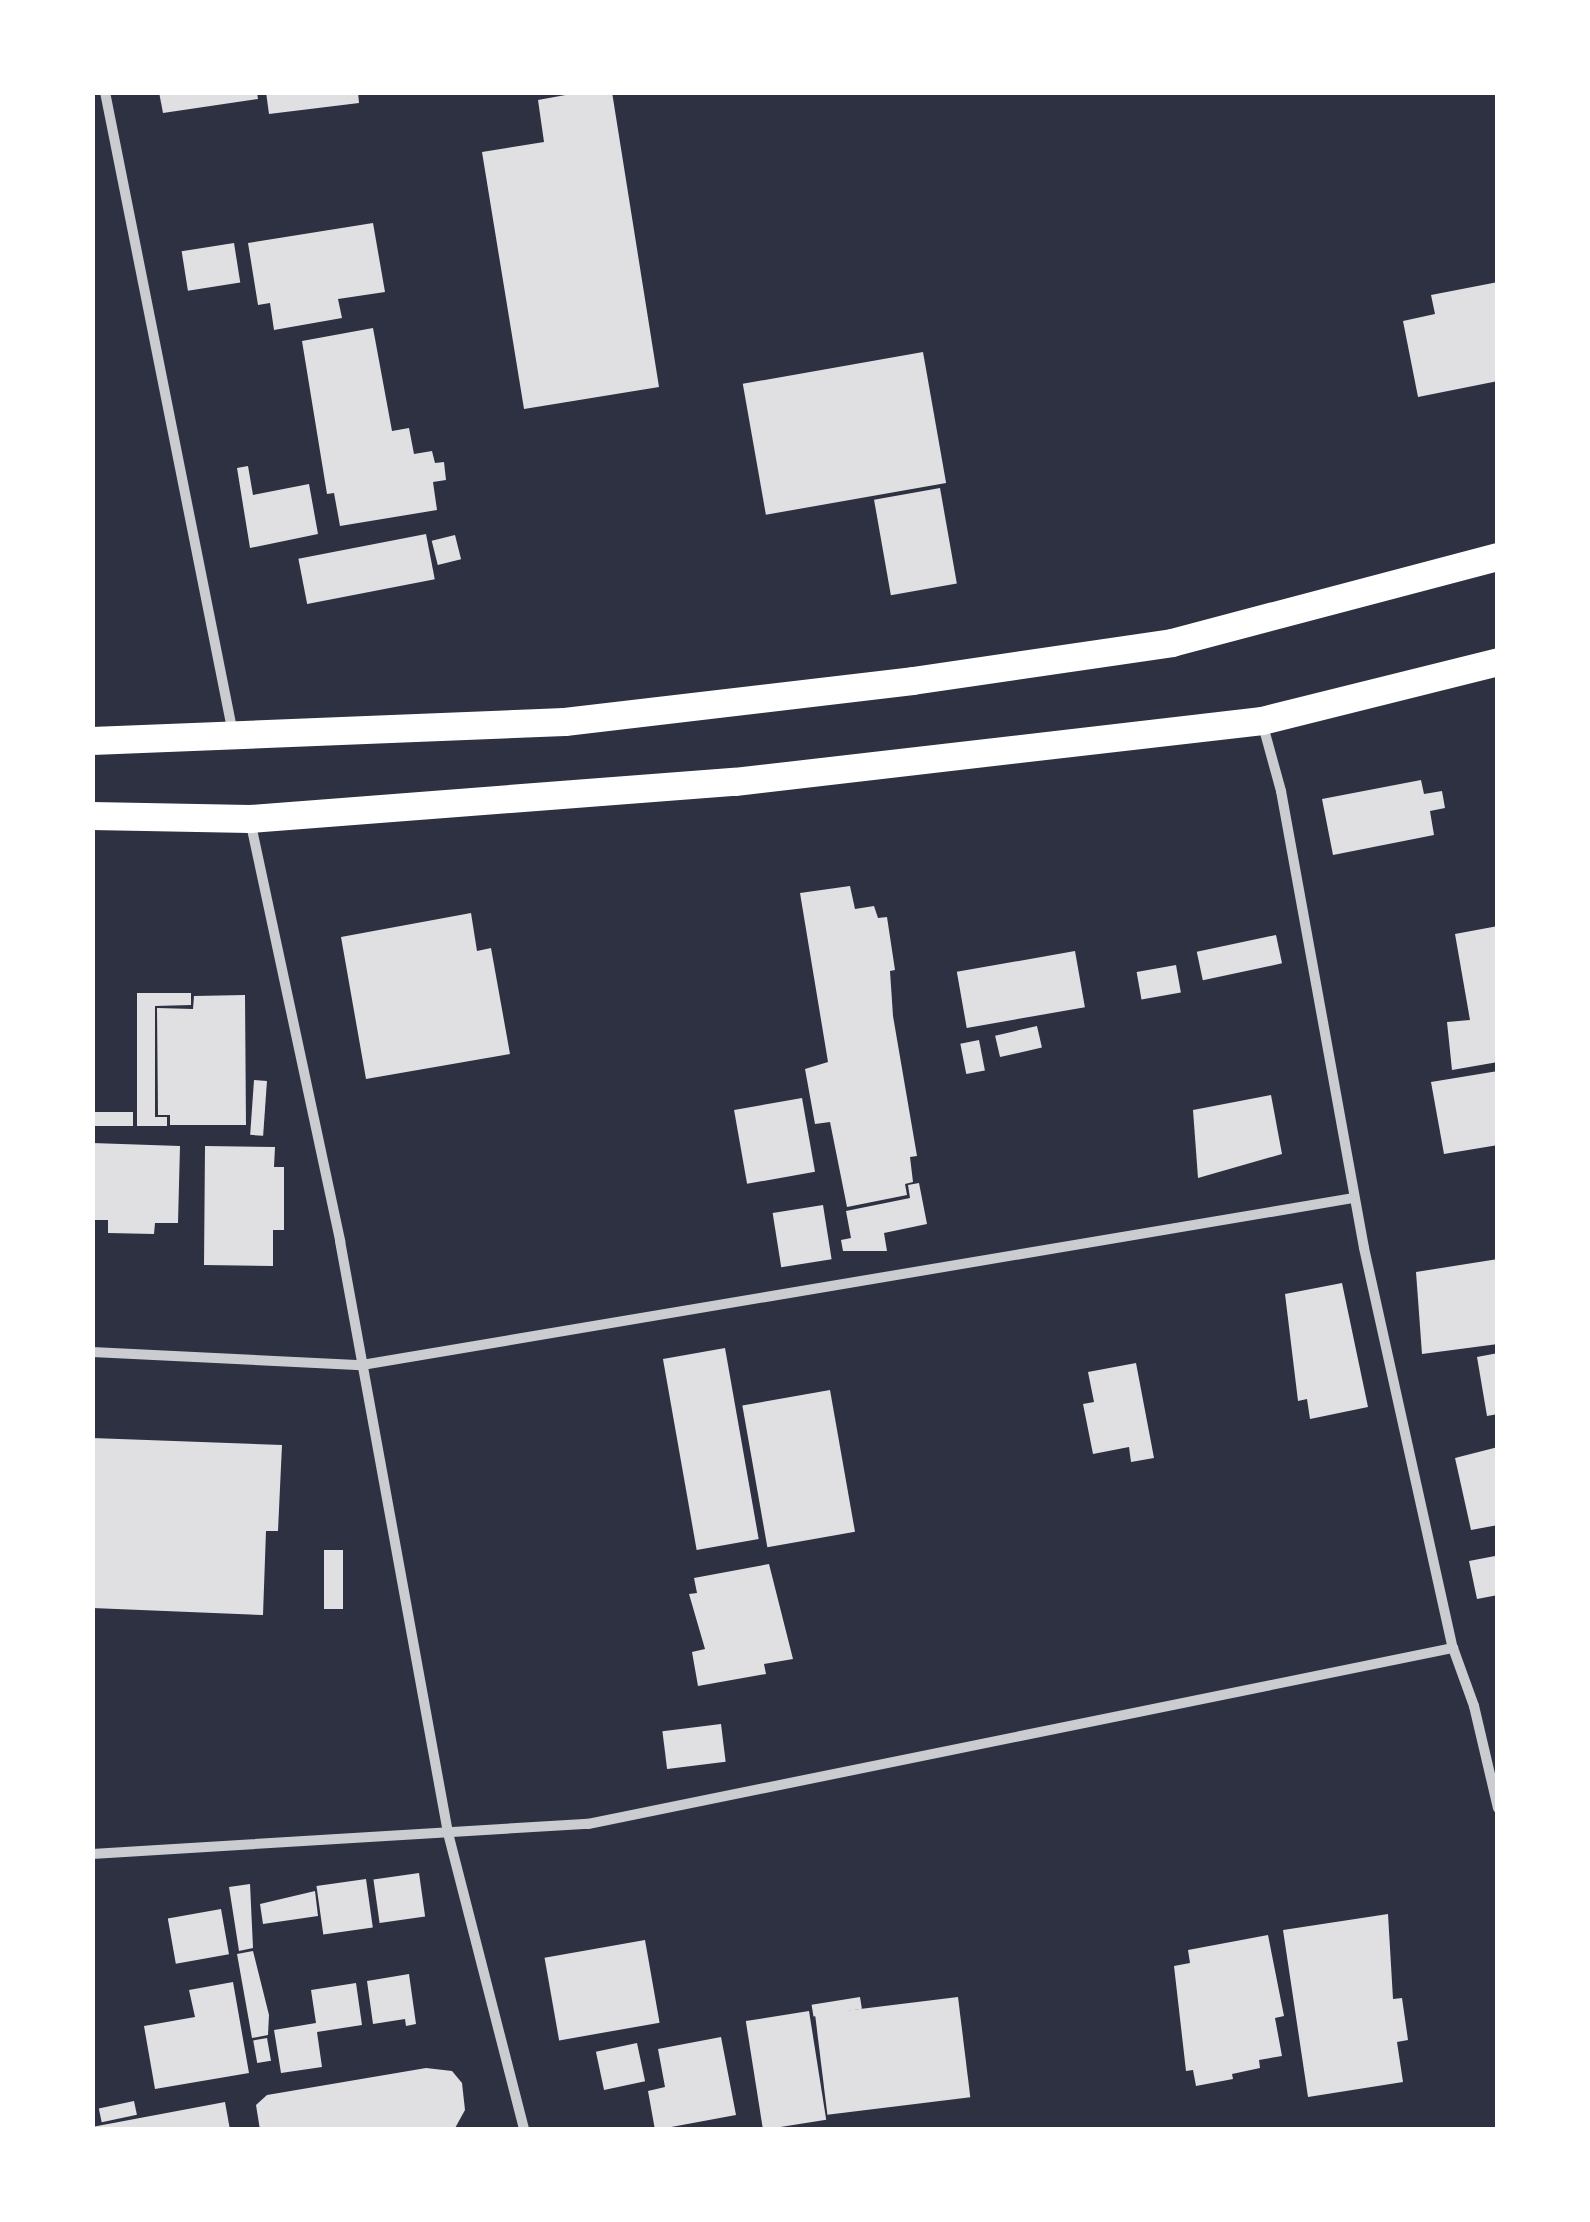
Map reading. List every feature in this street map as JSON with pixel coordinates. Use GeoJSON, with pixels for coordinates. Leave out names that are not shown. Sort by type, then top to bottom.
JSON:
{"type":"FeatureCollection","features":[{"type":"Feature","properties":{"kind":"highway"},"geometry":{"type":"LineString","coordinates":[[92,741],[564,722],[913,681],[1172,643],[1498,558]]}},
{"type":"Feature","properties":{"kind":"highway"},"geometry":{"type":"LineString","coordinates":[[92,816],[250,819],[735,782],[1262,720],[1498,662]]}},
{"type":"Feature","properties":{"kind":"street"},"geometry":{"type":"LineString","coordinates":[[105,92],[234,736]]}},
{"type":"Feature","properties":{"kind":"street"},"geometry":{"type":"LineString","coordinates":[[1262,720],[1281,791],[1354,1198],[1453,1648],[1474,1706],[1498,1808]]}},
{"type":"Feature","properties":{"kind":"street"},"geometry":{"type":"LineString","coordinates":[[250,819],[362,1365],[448,1833],[524,2130]]}},
{"type":"Feature","properties":{"kind":"street"},"geometry":{"type":"LineString","coordinates":[[92,1352],[362,1365],[1354,1198]]}},
{"type":"Feature","properties":{"kind":"street"},"geometry":{"type":"LineString","coordinates":[[92,1854],[588,1824],[1453,1648]]}},
{"type":"Feature","properties":{"kind":"building"},"geometry":{"type":"Polygon","coordinates":[[[159,92],[257,92],[258,99],[163,113],[159,92]]]}},
{"type":"Feature","properties":{"kind":"building"},"geometry":{"type":"Polygon","coordinates":[[[266,92],[358,92],[359,103],[269,114],[266,92]]]}},
{"type":"Feature","properties":{"kind":"building"},"geometry":{"type":"Polygon","coordinates":[[[582,92],[612,92],[659,387],[524,409],[482,152],[544,142],[538,100],[582,92]]]}},
{"type":"Feature","properties":{"kind":"building"},"geometry":{"type":"Polygon","coordinates":[[[373,223],[385,292],[338,299],[342,318],[274,330],[270,303],[258,305],[248,243],[373,223]]]}},
{"type":"Feature","properties":{"kind":"building"},"geometry":{"type":"Polygon","coordinates":[[[234,243],[240,283],[188,291],[182,251],[234,243]]]}},
{"type":"Feature","properties":{"kind":"building"},"geometry":{"type":"Polygon","coordinates":[[[1498,282],[1498,381],[1418,397],[1403,321],[1435,314],[1431,295],[1498,282]]]}},
{"type":"Feature","properties":{"kind":"building"},"geometry":{"type":"Polygon","coordinates":[[[373,328],[392,431],[409,428],[414,454],[432,451],[435,463],[444,462],[446,480],[433,482],[437,510],[340,526],[334,493],[327,494],[302,341],[373,328]]]}},
{"type":"Feature","properties":{"kind":"building"},"geometry":{"type":"Polygon","coordinates":[[[923,352],[946,483],[766,515],[743,384],[923,352]]]}},
{"type":"Feature","properties":{"kind":"building"},"geometry":{"type":"Polygon","coordinates":[[[248,466],[253,495],[309,484],[318,534],[250,548],[237,468],[248,466]]]}},
{"type":"Feature","properties":{"kind":"building"},"geometry":{"type":"Polygon","coordinates":[[[940,488],[957,584],[891,595],[874,500],[940,488]]]}},
{"type":"Feature","properties":{"kind":"building"},"geometry":{"type":"Polygon","coordinates":[[[426,534],[435,579],[307,604],[298,559],[426,534]]]}},
{"type":"Feature","properties":{"kind":"building"},"geometry":{"type":"Polygon","coordinates":[[[455,535],[461,559],[438,565],[432,541],[455,535]]]}},
{"type":"Feature","properties":{"kind":"building"},"geometry":{"type":"Polygon","coordinates":[[[1421,780],[1424,794],[1442,791],[1445,808],[1430,811],[1434,835],[1333,855],[1322,799],[1421,780]]]}},
{"type":"Feature","properties":{"kind":"building"},"geometry":{"type":"Polygon","coordinates":[[[850,886],[855,909],[874,906],[878,918],[887,917],[895,970],[890,971],[893,1016],[917,1156],[910,1157],[913,1182],[905,1184],[907,1195],[847,1207],[830,1122],[815,1124],[805,1069],[828,1062],[800,893],[850,886]]]}},
{"type":"Feature","properties":{"kind":"building"},"geometry":{"type":"Polygon","coordinates":[[[471,913],[477,951],[491,948],[510,1054],[366,1079],[341,937],[471,913]]]}},
{"type":"Feature","properties":{"kind":"building"},"geometry":{"type":"Polygon","coordinates":[[[1498,926],[1498,1062],[1452,1070],[1447,1022],[1470,1020],[1455,934],[1498,926]]]}},
{"type":"Feature","properties":{"kind":"building"},"geometry":{"type":"Polygon","coordinates":[[[1276,935],[1282,963],[1203,980],[1197,952],[1276,935]]]}},
{"type":"Feature","properties":{"kind":"building"},"geometry":{"type":"Polygon","coordinates":[[[1075,951],[1085,1007],[967,1028],[957,972],[1075,951]]]}},
{"type":"Feature","properties":{"kind":"building"},"geometry":{"type":"Polygon","coordinates":[[[1176,965],[1181,993],[1141,1000],[1137,972],[1176,965]]]}},
{"type":"Feature","properties":{"kind":"building"},"geometry":{"type":"Polygon","coordinates":[[[137,993],[191,993],[191,1005],[155,1006],[155,1117],[167,1117],[167,1126],[137,1126],[137,993]]]}},
{"type":"Feature","properties":{"kind":"building"},"geometry":{"type":"Polygon","coordinates":[[[245,995],[246,1125],[170,1125],[170,1115],[158,1115],[157,1008],[193,1009],[194,996],[245,995]]]}},
{"type":"Feature","properties":{"kind":"building"},"geometry":{"type":"Polygon","coordinates":[[[1037,1026],[1042,1047],[1000,1057],[995,1036],[1037,1026]]]}},
{"type":"Feature","properties":{"kind":"building"},"geometry":{"type":"Polygon","coordinates":[[[979,1040],[985,1070],[966,1074],[960,1044],[979,1040]]]}},
{"type":"Feature","properties":{"kind":"building"},"geometry":{"type":"Polygon","coordinates":[[[1498,1071],[1498,1145],[1444,1154],[1431,1082],[1498,1071]]]}},
{"type":"Feature","properties":{"kind":"building"},"geometry":{"type":"Polygon","coordinates":[[[254,1080],[267,1081],[263,1136],[250,1135],[254,1080]]]}},
{"type":"Feature","properties":{"kind":"building"},"geometry":{"type":"Polygon","coordinates":[[[1271,1095],[1282,1154],[1198,1178],[1193,1110],[1271,1095]]]}},
{"type":"Feature","properties":{"kind":"building"},"geometry":{"type":"Polygon","coordinates":[[[802,1098],[815,1172],[747,1184],[734,1110],[802,1098]]]}},
{"type":"Feature","properties":{"kind":"building"},"geometry":{"type":"Polygon","coordinates":[[[92,1112],[133,1112],[133,1126],[92,1126],[92,1112]]]}},
{"type":"Feature","properties":{"kind":"building"},"geometry":{"type":"Polygon","coordinates":[[[92,1143],[180,1146],[178,1223],[155,1223],[154,1234],[108,1233],[108,1220],[92,1220],[92,1143]]]}},
{"type":"Feature","properties":{"kind":"building"},"geometry":{"type":"Polygon","coordinates":[[[205,1146],[275,1147],[274,1167],[284,1167],[284,1230],[273,1230],[273,1266],[204,1265],[205,1146]]]}},
{"type":"Feature","properties":{"kind":"building"},"geometry":{"type":"Polygon","coordinates":[[[919,1183],[927,1224],[884,1233],[887,1251],[843,1251],[841,1240],[851,1238],[846,1211],[910,1198],[908,1185],[919,1183]]]}},
{"type":"Feature","properties":{"kind":"building"},"geometry":{"type":"Polygon","coordinates":[[[823,1205],[832,1259],[781,1267],[773,1213],[823,1205]]]}},
{"type":"Feature","properties":{"kind":"building"},"geometry":{"type":"Polygon","coordinates":[[[1498,1259],[1498,1344],[1422,1354],[1416,1272],[1498,1259]]]}},
{"type":"Feature","properties":{"kind":"building"},"geometry":{"type":"Polygon","coordinates":[[[1342,1283],[1368,1407],[1310,1419],[1307,1399],[1298,1401],[1285,1294],[1342,1283]]]}},
{"type":"Feature","properties":{"kind":"building"},"geometry":{"type":"Polygon","coordinates":[[[725,1348],[759,1539],[697,1550],[663,1359],[725,1348]]]}},
{"type":"Feature","properties":{"kind":"building"},"geometry":{"type":"Polygon","coordinates":[[[1498,1353],[1498,1414],[1487,1416],[1477,1357],[1498,1353]]]}},
{"type":"Feature","properties":{"kind":"building"},"geometry":{"type":"Polygon","coordinates":[[[1136,1363],[1154,1458],[1131,1462],[1129,1447],[1093,1454],[1083,1404],[1094,1402],[1088,1372],[1136,1363]]]}},
{"type":"Feature","properties":{"kind":"building"},"geometry":{"type":"Polygon","coordinates":[[[830,1390],[855,1532],[767,1547],[742,1405],[830,1390]]]}},
{"type":"Feature","properties":{"kind":"building"},"geometry":{"type":"Polygon","coordinates":[[[92,1438],[282,1445],[278,1531],[266,1531],[263,1615],[92,1608],[92,1438]]]}},
{"type":"Feature","properties":{"kind":"building"},"geometry":{"type":"Polygon","coordinates":[[[1498,1447],[1498,1525],[1471,1530],[1455,1458],[1498,1447]]]}},
{"type":"Feature","properties":{"kind":"building"},"geometry":{"type":"Polygon","coordinates":[[[1498,1546],[1498,1595],[1477,1599],[1469,1561],[1495,1556],[1498,1546]]]}},
{"type":"Feature","properties":{"kind":"building"},"geometry":{"type":"Polygon","coordinates":[[[324,1550],[343,1550],[343,1609],[324,1609],[324,1550]]]}},
{"type":"Feature","properties":{"kind":"building"},"geometry":{"type":"Polygon","coordinates":[[[769,1564],[793,1659],[764,1664],[766,1674],[698,1686],[692,1652],[705,1649],[689,1594],[697,1593],[694,1578],[769,1564]]]}},
{"type":"Feature","properties":{"kind":"building"},"geometry":{"type":"Polygon","coordinates":[[[721,1724],[726,1762],[667,1769],[662,1731],[721,1724]]]}},
{"type":"Feature","properties":{"kind":"building"},"geometry":{"type":"Polygon","coordinates":[[[419,1873],[425,1917],[380,1923],[373,1879],[419,1873]]]}},
{"type":"Feature","properties":{"kind":"building"},"geometry":{"type":"Polygon","coordinates":[[[366,1879],[373,1928],[323,1934],[316,1886],[366,1879]]]}},
{"type":"Feature","properties":{"kind":"building"},"geometry":{"type":"Polygon","coordinates":[[[250,1884],[253,1948],[239,1951],[229,1887],[250,1884]]]}},
{"type":"Feature","properties":{"kind":"building"},"geometry":{"type":"Polygon","coordinates":[[[315,1891],[318,1916],[263,1924],[260,1904],[315,1891]]]}},
{"type":"Feature","properties":{"kind":"building"},"geometry":{"type":"Polygon","coordinates":[[[221,1909],[229,1954],[176,1964],[168,1918],[221,1909]]]}},
{"type":"Feature","properties":{"kind":"building"},"geometry":{"type":"Polygon","coordinates":[[[1388,1914],[1393,1999],[1402,1998],[1408,2040],[1397,2042],[1403,2082],[1308,2097],[1283,1930],[1388,1914]]]}},
{"type":"Feature","properties":{"kind":"building"},"geometry":{"type":"Polygon","coordinates":[[[1268,1935],[1284,2016],[1275,2018],[1282,2056],[1259,2060],[1260,2068],[1232,2074],[1233,2079],[1196,2086],[1193,2070],[1186,2071],[1174,1966],[1190,1963],[1188,1950],[1268,1935]]]}},
{"type":"Feature","properties":{"kind":"building"},"geometry":{"type":"Polygon","coordinates":[[[645,1940],[660,2023],[559,2040],[545,1958],[645,1940]]]}},
{"type":"Feature","properties":{"kind":"building"},"geometry":{"type":"Polygon","coordinates":[[[253,1951],[269,2015],[268,2035],[252,2038],[237,1954],[253,1951]]]}},
{"type":"Feature","properties":{"kind":"building"},"geometry":{"type":"Polygon","coordinates":[[[409,1974],[416,2024],[406,2026],[405,2019],[373,2024],[367,1981],[409,1974]]]}},
{"type":"Feature","properties":{"kind":"building"},"geometry":{"type":"Polygon","coordinates":[[[233,1982],[249,2073],[155,2089],[144,2026],[195,2017],[189,1990],[233,1982]]]}},
{"type":"Feature","properties":{"kind":"building"},"geometry":{"type":"Polygon","coordinates":[[[356,1983],[362,2025],[317,2032],[322,2067],[281,2073],[274,2030],[316,2023],[311,1990],[356,1983]]]}},
{"type":"Feature","properties":{"kind":"building"},"geometry":{"type":"Polygon","coordinates":[[[860,1997],[862,2009],[813,2017],[812,2005],[860,1997]]]}},
{"type":"Feature","properties":{"kind":"building"},"geometry":{"type":"Polygon","coordinates":[[[958,1997],[970,2097],[827,2115],[815,2015],[958,1997]]]}},
{"type":"Feature","properties":{"kind":"building"},"geometry":{"type":"Polygon","coordinates":[[[809,2011],[826,2120],[763,2130],[746,2021],[809,2011]]]}},
{"type":"Feature","properties":{"kind":"building"},"geometry":{"type":"Polygon","coordinates":[[[721,2037],[736,2115],[655,2130],[648,2091],[665,2087],[658,2049],[721,2037]]]}},
{"type":"Feature","properties":{"kind":"building"},"geometry":{"type":"Polygon","coordinates":[[[267,2038],[271,2061],[257,2063],[253,2040],[267,2038]]]}},
{"type":"Feature","properties":{"kind":"building"},"geometry":{"type":"Polygon","coordinates":[[[637,2043],[645,2081],[604,2090],[596,2052],[637,2043]]]}},
{"type":"Feature","properties":{"kind":"building"},"geometry":{"type":"Polygon","coordinates":[[[426,2068],[452,2071],[462,2083],[465,2110],[454,2130],[260,2130],[256,2105],[267,2095],[426,2068]]]}},
{"type":"Feature","properties":{"kind":"building"},"geometry":{"type":"Polygon","coordinates":[[[134,2101],[137,2115],[102,2122],[99,2108],[134,2101]]]}},
{"type":"Feature","properties":{"kind":"building"},"geometry":{"type":"Polygon","coordinates":[[[225,2102],[230,2130],[92,2130],[92,2127],[225,2102]]]}}]}
